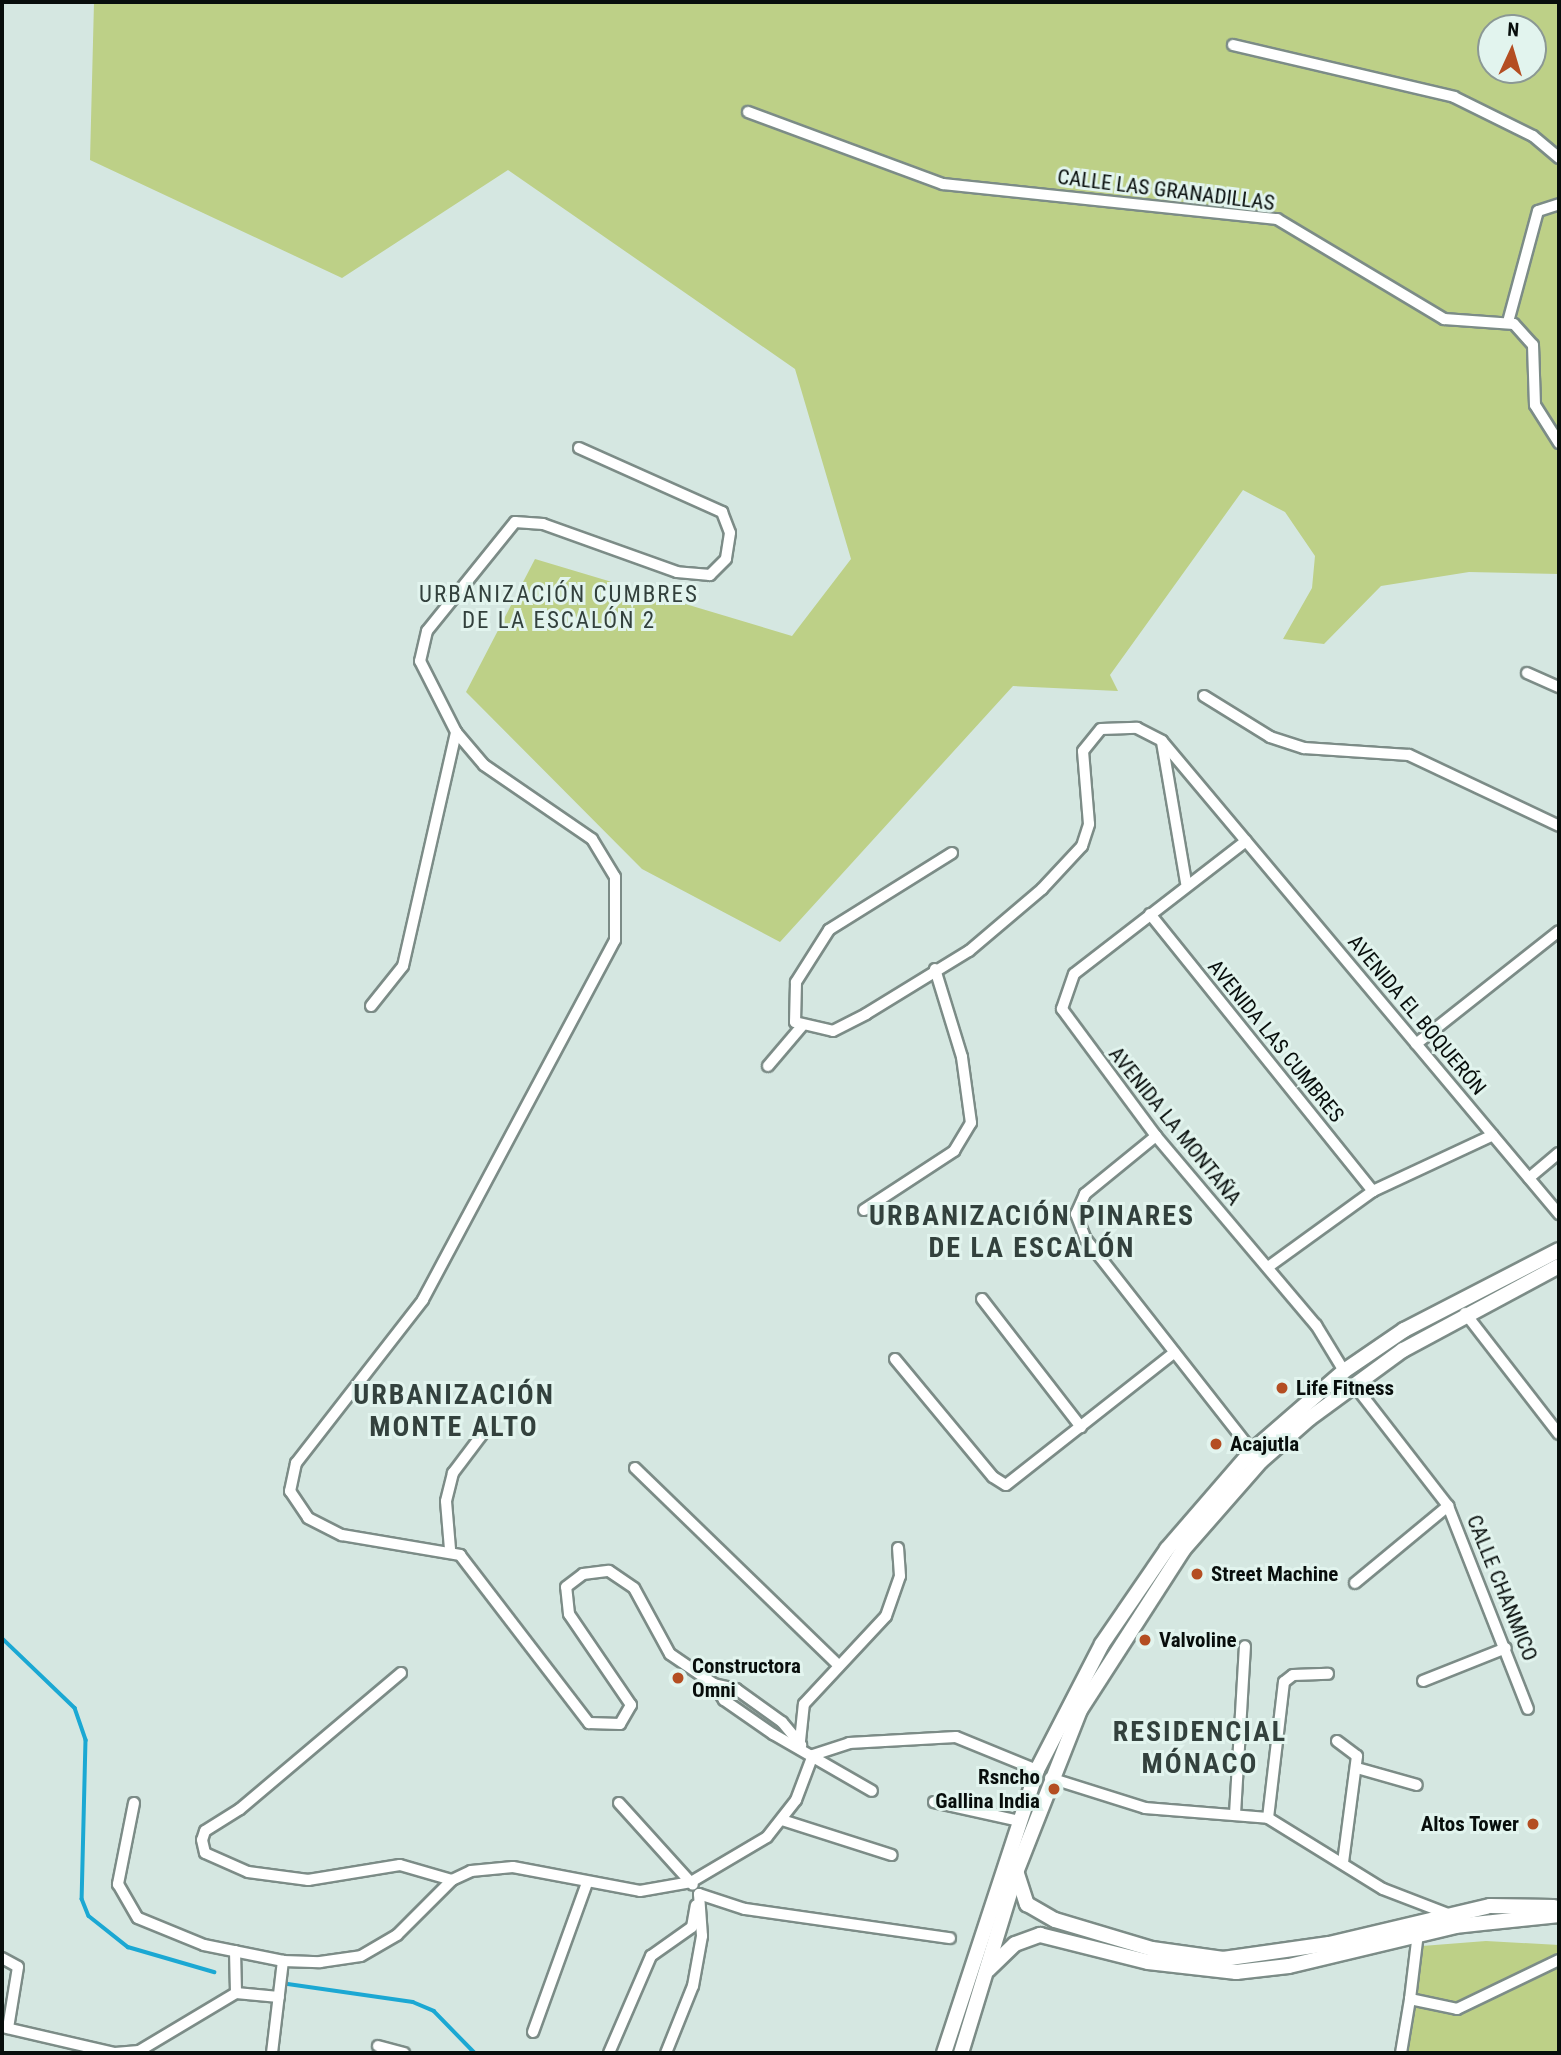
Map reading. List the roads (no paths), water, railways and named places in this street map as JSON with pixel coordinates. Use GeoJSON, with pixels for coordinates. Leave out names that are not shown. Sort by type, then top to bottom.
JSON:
{"type":"FeatureCollection","features":[{"type":"Feature","properties":{"kind":"main road"},"geometry":{"type":"LineString","coordinates":[[944,2053],[1037,1770],[1102,1643],[1167,1549],[1252,1451],[1344,1371],[1404,1329],[1559,1250]]}},
{"type":"Feature","properties":{"kind":"main road"},"geometry":{"type":"LineString","coordinates":[[961,2053],[1017,1870],[1050,1778],[1100,1674],[1183,1550],[1261,1461],[1354,1386],[1465,1313],[1559,1266]]}},
{"type":"Feature","properties":{"kind":"main road"},"geometry":{"type":"LineString","coordinates":[[1017,1870],[1027,1904],[1055,1920],[1152,1948],[1223,1959],[1329,1944],[1490,1906],[1559,1907]]}},
{"type":"Feature","properties":{"kind":"main road"},"geometry":{"type":"LineString","coordinates":[[986,1971],[1015,1944],[1040,1935],[1148,1962],[1236,1972],[1289,1966],[1418,1933],[1559,1915]]}},
{"type":"Feature","properties":{"kind":"street"},"geometry":{"type":"LineString","coordinates":[[1233,45],[1454,97],[1533,136],[1559,158]]}},
{"type":"Feature","properties":{"kind":"street","name":"CALLE LAS GRANADILLAS"},"geometry":{"type":"LineString","coordinates":[[748,111],[943,184],[1277,219],[1444,319],[1508,321]]}},
{"type":"Feature","properties":{"kind":"street"},"geometry":{"type":"LineString","coordinates":[[1559,204],[1538,211],[1508,321],[1533,345],[1535,405],[1559,443]]}},
{"type":"Feature","properties":{"kind":"street"},"geometry":{"type":"LineString","coordinates":[[579,447],[722,512],[730,534],[726,559],[710,575],[677,572],[543,523],[515,522],[499,534],[427,631],[420,661],[456,732],[484,765],[592,839],[615,877],[619,908],[615,940],[578,1015],[424,1300],[296,1464],[290,1490],[308,1518],[342,1535],[450,1549],[470,1566],[589,1723],[620,1724],[631,1705],[569,1614],[566,1587],[594,1570],[625,1580],[670,1654],[714,1684],[736,1689],[782,1722],[801,1745]]}},
{"type":"Feature","properties":{"kind":"street"},"geometry":{"type":"LineString","coordinates":[[1527,673],[1559,687]]}},
{"type":"Feature","properties":{"kind":"street"},"geometry":{"type":"LineString","coordinates":[[1204,696],[1270,737],[1304,748],[1409,755],[1558,822]]}},
{"type":"Feature","properties":{"kind":"street"},"geometry":{"type":"LineString","coordinates":[[802,1026],[833,1031],[969,951],[1082,846],[1089,804],[1080,764],[1091,739],[1118,727],[1162,741],[1186,883]]}},
{"type":"Feature","properties":{"kind":"street"},"geometry":{"type":"LineString","coordinates":[[372,1006],[403,966],[456,732]]}},
{"type":"Feature","properties":{"kind":"street","name":"AVENIDA EL BOQUERÓN"},"geometry":{"type":"LineString","coordinates":[[1162,741],[1559,1214]]}},
{"type":"Feature","properties":{"kind":"street"},"geometry":{"type":"LineString","coordinates":[[1150,914],[1186,883],[1246,841]]}},
{"type":"Feature","properties":{"kind":"street"},"geometry":{"type":"LineString","coordinates":[[802,1026],[792,1002],[796,982],[829,930],[952,853]]}},
{"type":"Feature","properties":{"kind":"street","name":"AVENIDA LA MONTAÑA"},"geometry":{"type":"LineString","coordinates":[[1150,914],[1074,974],[1062,1009],[1156,1136],[1316,1325],[1344,1371]]}},
{"type":"Feature","properties":{"kind":"street","name":"AVENIDA LAS CUMBRES"},"geometry":{"type":"LineString","coordinates":[[1150,914],[1373,1191]]}},
{"type":"Feature","properties":{"kind":"street"},"geometry":{"type":"LineString","coordinates":[[1416,1044],[1559,931]]}},
{"type":"Feature","properties":{"kind":"street"},"geometry":{"type":"LineString","coordinates":[[864,1210],[954,1151],[971,1123],[962,1056],[935,969]]}},
{"type":"Feature","properties":{"kind":"street"},"geometry":{"type":"LineString","coordinates":[[768,1066],[802,1026]]}},
{"type":"Feature","properties":{"kind":"street"},"geometry":{"type":"LineString","coordinates":[[1268,1267],[1373,1191],[1493,1135]]}},
{"type":"Feature","properties":{"kind":"street"},"geometry":{"type":"LineString","coordinates":[[1156,1136],[1085,1194],[1076,1214],[1085,1238],[1252,1451]]}},
{"type":"Feature","properties":{"kind":"street"},"geometry":{"type":"LineString","coordinates":[[1529,1178],[1559,1153]]}},
{"type":"Feature","properties":{"kind":"street"},"geometry":{"type":"LineString","coordinates":[[982,1299],[1081,1427]]}},
{"type":"Feature","properties":{"kind":"street"},"geometry":{"type":"LineString","coordinates":[[1465,1313],[1559,1434]]}},
{"type":"Feature","properties":{"kind":"street"},"geometry":{"type":"LineString","coordinates":[[895,1359],[993,1477],[1006,1485],[1174,1353]]}},
{"type":"Feature","properties":{"kind":"street","name":"CALLE CHANMICO"},"geometry":{"type":"LineString","coordinates":[[1354,1386],[1448,1506],[1528,1709]]}},
{"type":"Feature","properties":{"kind":"street"},"geometry":{"type":"LineString","coordinates":[[450,1549],[446,1501],[453,1474],[484,1432]]}},
{"type":"Feature","properties":{"kind":"street"},"geometry":{"type":"LineString","coordinates":[[635,1468],[837,1664]]}},
{"type":"Feature","properties":{"kind":"street"},"geometry":{"type":"LineString","coordinates":[[1355,1583],[1448,1506]]}},
{"type":"Feature","properties":{"kind":"street"},"geometry":{"type":"LineString","coordinates":[[801,1745],[804,1704],[837,1664],[886,1616],[900,1576],[898,1548]]}},
{"type":"Feature","properties":{"kind":"street"},"geometry":{"type":"LineString","coordinates":[[1234,1814],[1245,1646]]}},
{"type":"Feature","properties":{"kind":"street"},"geometry":{"type":"LineString","coordinates":[[1423,1681],[1506,1648]]}},
{"type":"Feature","properties":{"kind":"street"},"geometry":{"type":"LineString","coordinates":[[401,1673],[240,1809],[205,1831],[202,1840],[205,1853],[248,1872],[309,1880],[400,1866],[452,1880],[513,1867],[640,1891],[691,1881],[767,1837],[782,1820],[813,1755],[849,1743],[934,1735],[983,1743],[1037,1770]]}},
{"type":"Feature","properties":{"kind":"street"},"geometry":{"type":"LineString","coordinates":[[1268,1818],[1284,1682],[1293,1675],[1328,1674]]}},
{"type":"Feature","properties":{"kind":"street"},"geometry":{"type":"LineString","coordinates":[[714,1684],[724,1700],[872,1791]]}},
{"type":"Feature","properties":{"kind":"street"},"geometry":{"type":"LineString","coordinates":[[1337,1741],[1357,1756],[1343,1863]]}},
{"type":"Feature","properties":{"kind":"street"},"geometry":{"type":"LineString","coordinates":[[1357,1768],[1417,1785]]}},
{"type":"Feature","properties":{"kind":"street"},"geometry":{"type":"LineString","coordinates":[[1050,1778],[1145,1808],[1268,1818],[1406,1900],[1449,1914]]}},
{"type":"Feature","properties":{"kind":"street"},"geometry":{"type":"LineString","coordinates":[[618,1802],[691,1881],[699,1894],[702,1936],[693,1986],[666,2053]]}},
{"type":"Feature","properties":{"kind":"street"},"geometry":{"type":"LineString","coordinates":[[934,1802],[1019,1821]]}},
{"type":"Feature","properties":{"kind":"street"},"geometry":{"type":"LineString","coordinates":[[134,1803],[118,1884],[122,1900],[160,1932],[235,1951],[283,1961],[361,1956],[397,1935],[452,1880]]}},
{"type":"Feature","properties":{"kind":"street"},"geometry":{"type":"LineString","coordinates":[[782,1820],[892,1855]]}},
{"type":"Feature","properties":{"kind":"street"},"geometry":{"type":"LineString","coordinates":[[533,2032],[587,1883]]}},
{"type":"Feature","properties":{"kind":"street"},"geometry":{"type":"LineString","coordinates":[[699,1894],[745,1909],[950,1938]]}},
{"type":"Feature","properties":{"kind":"street"},"geometry":{"type":"LineString","coordinates":[[609,2053],[651,1956],[692,1927],[699,1894]]}},
{"type":"Feature","properties":{"kind":"street"},"geometry":{"type":"LineString","coordinates":[[1401,2053],[1418,1933]]}},
{"type":"Feature","properties":{"kind":"street"},"geometry":{"type":"LineString","coordinates":[[235,1951],[236,1993]]}},
{"type":"Feature","properties":{"kind":"street"},"geometry":{"type":"LineString","coordinates":[[2,1958],[18,1967],[5,2027],[115,2053],[139,2051],[236,1993],[279,1997]]}},
{"type":"Feature","properties":{"kind":"street"},"geometry":{"type":"LineString","coordinates":[[1410,1999],[1457,2008],[1559,1960]]}},
{"type":"Feature","properties":{"kind":"street"},"geometry":{"type":"LineString","coordinates":[[272,2053],[283,1961]]}},
{"type":"Feature","properties":{"kind":"street"},"geometry":{"type":"LineString","coordinates":[[378,2046],[404,2053]]}},
{"type":"Feature","properties":{"kind":"waterway"},"geometry":{"type":"LineString","coordinates":[[2,1638],[75,1708],[86,1740],[82,1899],[89,1916],[128,1947],[214,1972]]}},
{"type":"Feature","properties":{"kind":"waterway"},"geometry":{"type":"LineString","coordinates":[[288,1984],[413,2002],[434,2011],[475,2053]]}},
{"type":"Feature","properties":{"kind":"place","name":"Life Fitness"},"geometry":{"type":"Point","coordinates":[1282,1388]}},
{"type":"Feature","properties":{"kind":"place","name":"Acajutla"},"geometry":{"type":"Point","coordinates":[1216,1444]}},
{"type":"Feature","properties":{"kind":"place","name":"Street Machine"},"geometry":{"type":"Point","coordinates":[1197,1574]}},
{"type":"Feature","properties":{"kind":"place","name":"Valvoline"},"geometry":{"type":"Point","coordinates":[1145,1640]}},
{"type":"Feature","properties":{"kind":"place","name":"Constructora Omni"},"geometry":{"type":"Point","coordinates":[678,1678]}},
{"type":"Feature","properties":{"kind":"place","name":"Rsncho Gallina India"},"geometry":{"type":"Point","coordinates":[1054,1789]}},
{"type":"Feature","properties":{"kind":"place","name":"Altos Tower"},"geometry":{"type":"Point","coordinates":[1533,1824]}},
{"type":"Feature","properties":{"kind":"district","name":"URBANIZACIÓN CUMBRES DE LA ESCALÓN 2"},"geometry":{"type":"Point","coordinates":[559,608]}},
{"type":"Feature","properties":{"kind":"district","name":"URBANIZACIÓN PINARES DE LA ESCALÓN"},"geometry":{"type":"Point","coordinates":[1032,1232]}},
{"type":"Feature","properties":{"kind":"district","name":"URBANIZACIÓN MONTE ALTO"},"geometry":{"type":"Point","coordinates":[454,1411]}},
{"type":"Feature","properties":{"kind":"district","name":"RESIDENCIAL MÓNACO"},"geometry":{"type":"Point","coordinates":[1200,1748]}}]}
